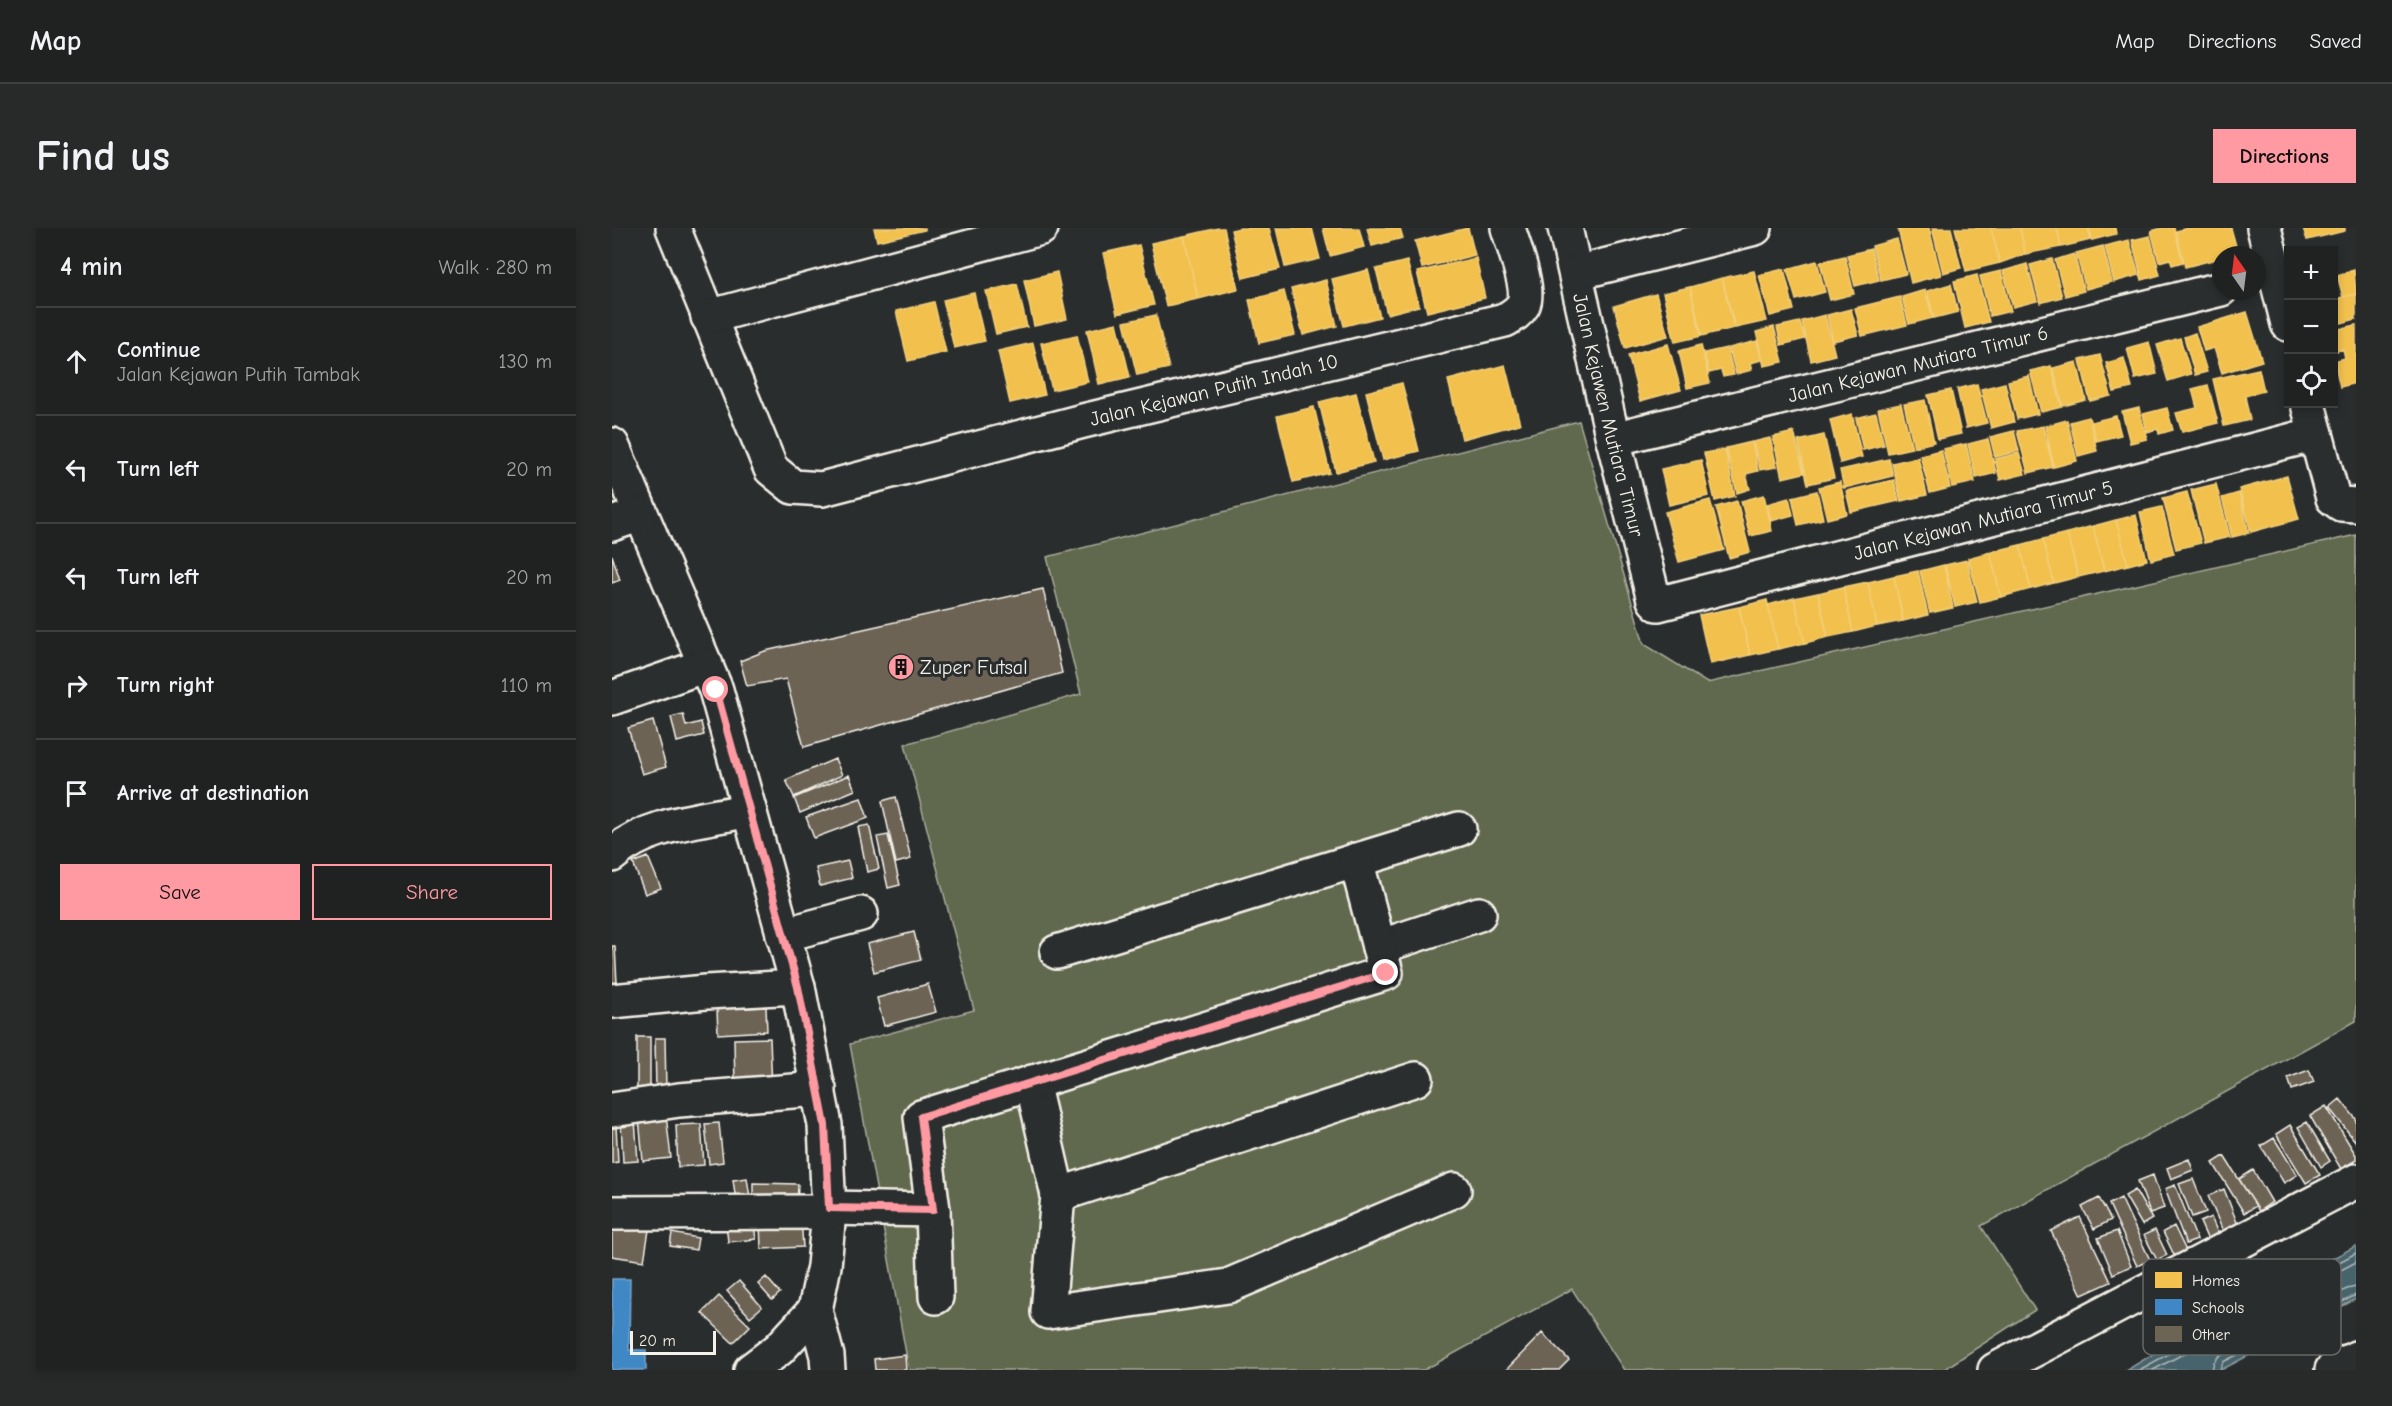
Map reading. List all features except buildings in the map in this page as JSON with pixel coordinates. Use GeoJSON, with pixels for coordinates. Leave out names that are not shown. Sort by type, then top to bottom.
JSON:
{"type":"FeatureCollection","features":[{"type":"Feature","properties":{"kind":"street","name":"Jalan Kejawan Putih Indah 10"},"geometry":{"type":"LineString","coordinates":[[673,228],[771,469],[792,487],[822,489],[1083,421],[1505,320],[1516,313],[1523,304],[1526,291],[1508,228]]}},
{"type":"Feature","properties":{"kind":"street"},"geometry":{"type":"LineString","coordinates":[[708,317],[1041,228]]}},
{"type":"Feature","properties":{"kind":"street","name":"Jalan Kejawen Mutiara Timur"},"geometry":{"type":"LineString","coordinates":[[1566,228],[1613,439],[1654,600]]}},
{"type":"Feature","properties":{"kind":"street"},"geometry":{"type":"LineString","coordinates":[[1576,273],[1755,228]]}},
{"type":"Feature","properties":{"kind":"street"},"geometry":{"type":"LineString","coordinates":[[2264,228],[2267,278],[2284,314]]}},
{"type":"Feature","properties":{"kind":"street","name":"Jalan Kejawan Mutiara Timur 6"},"geometry":{"type":"LineString","coordinates":[[1613,439],[2212,291]]}},
{"type":"Feature","properties":{"kind":"street"},"geometry":{"type":"LineString","coordinates":[[2312,419],[2345,501]]}},
{"type":"Feature","properties":{"kind":"street","name":"Jalan Kejawan Mutiara Timur 5"},"geometry":{"type":"LineString","coordinates":[[1654,600],[1663,605],[2312,419]]}},
{"type":"Feature","properties":{"kind":"street"},"geometry":{"type":"LineString","coordinates":[[612,446],[626,519],[706,665],[716,690],[798,987],[825,1125],[829,1210],[824,1266],[815,1310],[828,1363]]}},
{"type":"Feature","properties":{"kind":"street"},"geometry":{"type":"LineString","coordinates":[[612,698],[706,665]]}},
{"type":"Feature","properties":{"kind":"street"},"geometry":{"type":"LineString","coordinates":[[612,855],[626,842],[651,832],[749,810]]}},
{"type":"Feature","properties":{"kind":"street"},"geometry":{"type":"LineString","coordinates":[[1057,952],[1459,829]]}},
{"type":"Feature","properties":{"kind":"street"},"geometry":{"type":"LineString","coordinates":[[936,1297],[933,1210],[921,1117],[1386,973],[1356,860]]}},
{"type":"Feature","properties":{"kind":"street"},"geometry":{"type":"LineString","coordinates":[[783,934],[861,914]]}},
{"type":"Feature","properties":{"kind":"street"},"geometry":{"type":"LineString","coordinates":[[1379,947],[1479,914]]}},
{"type":"Feature","properties":{"kind":"street"},"geometry":{"type":"LineString","coordinates":[[612,1001],[706,992],[798,987]]}},
{"type":"Feature","properties":{"kind":"street"},"geometry":{"type":"LineString","coordinates":[[1058,1195],[1416,1079]]}},
{"type":"Feature","properties":{"kind":"street"},"geometry":{"type":"LineString","coordinates":[[1032,1082],[1058,1195],[1048,1312],[1228,1286],[1454,1190]]}},
{"type":"Feature","properties":{"kind":"street"},"geometry":{"type":"LineString","coordinates":[[612,1110],[679,1100],[819,1089]]}},
{"type":"Feature","properties":{"kind":"street"},"geometry":{"type":"LineString","coordinates":[[2207,1259],[2356,1181]]}},
{"type":"Feature","properties":{"kind":"street"},"geometry":{"type":"LineString","coordinates":[[612,1213],[933,1210]]}},
{"type":"Feature","properties":{"kind":"street"},"geometry":{"type":"LineString","coordinates":[[1995,1370],[2143,1293]]}},
{"type":"Feature","properties":{"kind":"street"},"geometry":{"type":"LineString","coordinates":[[751,1370],[779,1349],[815,1310]]}},
{"type":"Feature","properties":{"kind":"street"},"geometry":{"type":"LineString","coordinates":[[2332,1370],[2356,1358]]}},
{"type":"Feature","properties":{"kind":"green space"},"geometry":{"type":"Polygon","coordinates":[[[1579,421],[1644,644],[1707,683],[2356,535],[2356,1021],[1981,1226],[2035,1310],[1943,1370],[1624,1370],[1572,1289],[1424,1370],[909,1370],[850,1044],[974,1010],[905,744],[1081,694],[1047,557],[1579,421]]]}},
{"type":"Feature","properties":{"kind":"water"},"geometry":{"type":"Polygon","coordinates":[[[2356,1246],[2356,1299],[2341,1307],[2341,1259],[2331,1259],[2356,1246]]]}},
{"type":"Feature","properties":{"kind":"water"},"geometry":{"type":"Polygon","coordinates":[[[2151,1355],[2250,1355],[2221,1370],[2127,1370],[2151,1355]]]}},
{"type":"Feature","properties":{"kind":"place","name":"Zuper Futsal"},"geometry":{"type":"Point","coordinates":[901,667]}},
{"type":"Feature","properties":{"kind":"route"},"geometry":{"type":"LineString","coordinates":[[716,690],[798,987],[825,1125],[829,1208],[933,1210],[921,1117],[1386,973]]}}]}
